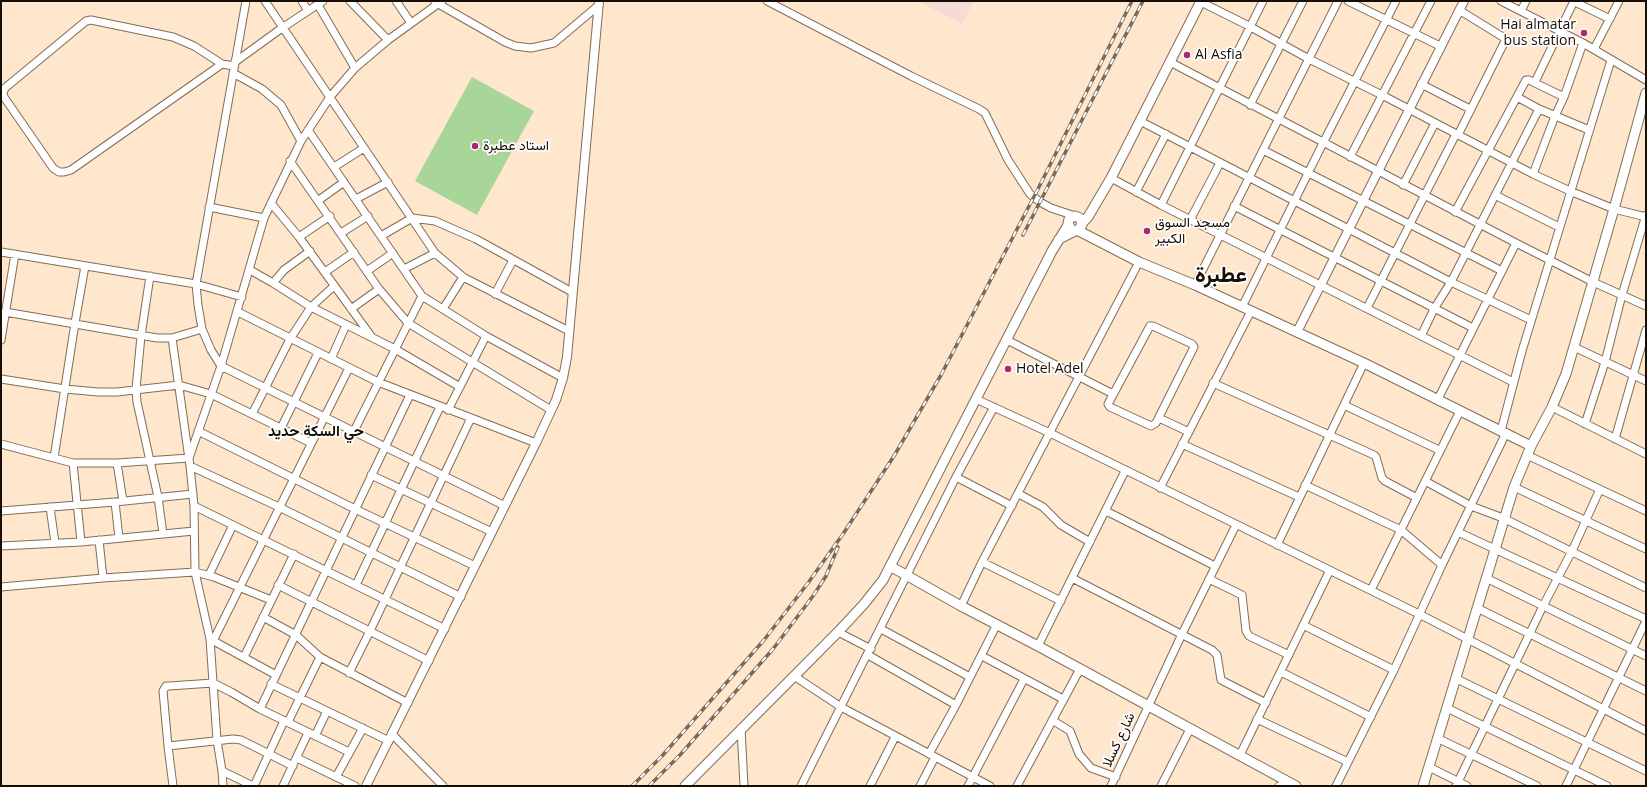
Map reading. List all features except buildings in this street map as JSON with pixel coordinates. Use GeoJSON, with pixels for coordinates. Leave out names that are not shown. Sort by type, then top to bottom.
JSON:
{"type":"FeatureCollection","features":[{"type":"Feature","properties":{"kind":"main road"},"geometry":{"type":"LineString","coordinates":[[684,786],[838,632],[874,592],[890,566],[1059,239],[1096,201],[1111,178],[1201,2]]}},
{"type":"Feature","properties":{"kind":"main road"},"geometry":{"type":"LineString","coordinates":[[1423,786],[1503,518],[1527,455],[1552,407],[1564,378],[1574,347],[1646,93]]}},
{"type":"Feature","properties":{"kind":"main road"},"geometry":{"type":"LineString","coordinates":[[1075,224],[1100,241],[1139,262],[1195,285],[1297,332],[1531,446]]}},
{"type":"Feature","properties":{"kind":"main road"},"geometry":{"type":"LineString","coordinates":[[890,566],[961,606],[1038,646],[1292,784]]}},
{"type":"Feature","properties":{"kind":"street"},"geometry":{"type":"LineString","coordinates":[[246,1],[196,284],[202,329],[211,350],[221,366],[505,506]]}},
{"type":"Feature","properties":{"kind":"street"},"geometry":{"type":"LineString","coordinates":[[265,1],[435,253],[463,277],[569,331]]}},
{"type":"Feature","properties":{"kind":"street"},"geometry":{"type":"LineString","coordinates":[[302,1],[308,11]]}},
{"type":"Feature","properties":{"kind":"street"},"geometry":{"type":"LineString","coordinates":[[350,1],[388,40]]}},
{"type":"Feature","properties":{"kind":"street"},"geometry":{"type":"LineString","coordinates":[[396,1],[411,23]]}},
{"type":"Feature","properties":{"kind":"street"},"geometry":{"type":"LineString","coordinates":[[766,1],[911,76],[979,109],[985,114],[1008,160],[1030,194],[1075,224]]}},
{"type":"Feature","properties":{"kind":"street"},"geometry":{"type":"LineString","coordinates":[[1160,205],[1220,88],[1249,26],[1263,1]]}},
{"type":"Feature","properties":{"kind":"street"},"geometry":{"type":"LineString","coordinates":[[1250,105],[1303,1]]}},
{"type":"Feature","properties":{"kind":"street"},"geometry":{"type":"LineString","coordinates":[[1195,285],[1219,234],[1249,178],[1338,1]]}},
{"type":"Feature","properties":{"kind":"street"},"geometry":{"type":"LineString","coordinates":[[1348,1],[1440,46]]}},
{"type":"Feature","properties":{"kind":"street"},"geometry":{"type":"LineString","coordinates":[[1160,488],[1214,383],[1267,258],[1308,173],[1396,1]]}},
{"type":"Feature","properties":{"kind":"street"},"geometry":{"type":"LineString","coordinates":[[1350,157],[1431,1]]}},
{"type":"Feature","properties":{"kind":"street"},"geometry":{"type":"LineString","coordinates":[[1297,332],[1335,258],[1362,200],[1464,1]]}},
{"type":"Feature","properties":{"kind":"street"},"geometry":{"type":"LineString","coordinates":[[1501,1],[1583,43],[1646,80]]}},
{"type":"Feature","properties":{"kind":"street"},"geometry":{"type":"LineString","coordinates":[[1521,11],[1526,1]]}},
{"type":"Feature","properties":{"kind":"street"},"geometry":{"type":"LineString","coordinates":[[1535,82],[1573,1],[1610,19]]}},
{"type":"Feature","properties":{"kind":"street"},"geometry":{"type":"LineString","coordinates":[[1594,49],[1619,1]]}},
{"type":"Feature","properties":{"kind":"street"},"geometry":{"type":"LineString","coordinates":[[189,458],[238,312],[264,218],[290,161],[301,141],[330,97],[354,68],[438,2],[505,42],[515,46],[531,48],[554,43],[564,36],[599,3]]}},
{"type":"Feature","properties":{"kind":"street"},"geometry":{"type":"LineString","coordinates":[[1201,2],[1533,174],[1614,209],[1646,216],[1622,295],[1605,362],[1585,424]]}},
{"type":"Feature","properties":{"kind":"street"},"geometry":{"type":"LineString","coordinates":[[234,67],[282,28],[320,3],[354,68]]}},
{"type":"Feature","properties":{"kind":"street"},"geometry":{"type":"LineString","coordinates":[[367,785],[536,444],[563,378],[567,356],[599,3]]}},
{"type":"Feature","properties":{"kind":"street"},"geometry":{"type":"LineString","coordinates":[[1367,308],[1382,282],[1424,196],[1506,41],[1506,39],[1459,10]]}},
{"type":"Feature","properties":{"kind":"street"},"geometry":{"type":"LineString","coordinates":[[222,64],[71,170],[64,172],[59,172],[53,168],[4,97],[3,93],[4,88],[86,21],[91,20],[173,37],[194,46],[222,64],[234,67],[281,105],[301,141]]}},
{"type":"Feature","properties":{"kind":"street"},"geometry":{"type":"LineString","coordinates":[[1533,174],[1555,116],[1564,97],[1583,43]]}},
{"type":"Feature","properties":{"kind":"street"},"geometry":{"type":"LineString","coordinates":[[1336,786],[1394,670],[1504,432],[1513,382],[1611,60]]}},
{"type":"Feature","properties":{"kind":"street"},"geometry":{"type":"LineString","coordinates":[[1170,62],[1278,120],[1550,261],[1646,306]]}},
{"type":"Feature","properties":{"kind":"street"},"geometry":{"type":"LineString","coordinates":[[1455,212],[1526,80],[1535,82],[1564,97]]}},
{"type":"Feature","properties":{"kind":"street"},"geometry":{"type":"LineString","coordinates":[[1421,84],[1470,109]]}},
{"type":"Feature","properties":{"kind":"street"},"geometry":{"type":"LineString","coordinates":[[1517,97],[1539,109],[1589,130]]}},
{"type":"Feature","properties":{"kind":"street"},"geometry":{"type":"LineString","coordinates":[[1421,336],[1434,309],[1451,282],[1539,109]]}},
{"type":"Feature","properties":{"kind":"street"},"geometry":{"type":"LineString","coordinates":[[1140,121],[1348,230],[1451,282],[1531,320]]}},
{"type":"Feature","properties":{"kind":"street"},"geometry":{"type":"LineString","coordinates":[[1403,185],[1435,123]]}},
{"type":"Feature","properties":{"kind":"street"},"geometry":{"type":"LineString","coordinates":[[308,130],[422,296],[486,336],[563,378]]}},
{"type":"Feature","properties":{"kind":"street"},"geometry":{"type":"LineString","coordinates":[[1136,192],[1166,134]]}},
{"type":"Feature","properties":{"kind":"street"},"geometry":{"type":"LineString","coordinates":[[334,167],[364,148]]}},
{"type":"Feature","properties":{"kind":"street"},"geometry":{"type":"LineString","coordinates":[[1263,150],[1502,271]]}},
{"type":"Feature","properties":{"kind":"street"},"geometry":{"type":"LineString","coordinates":[[290,161],[319,200],[379,289],[408,323],[551,410]]}},
{"type":"Feature","properties":{"kind":"street"},"geometry":{"type":"LineString","coordinates":[[1190,220],[1220,163]]}},
{"type":"Feature","properties":{"kind":"street"},"geometry":{"type":"LineString","coordinates":[[1111,178],[1160,205],[1513,382]]}},
{"type":"Feature","properties":{"kind":"street"},"geometry":{"type":"LineString","coordinates":[[319,200],[344,182]]}},
{"type":"Feature","properties":{"kind":"street"},"geometry":{"type":"LineString","coordinates":[[356,199],[388,182]]}},
{"type":"Feature","properties":{"kind":"street"},"geometry":{"type":"LineString","coordinates":[[1495,196],[1560,227]]}},
{"type":"Feature","properties":{"kind":"street"},"geometry":{"type":"LineString","coordinates":[[271,203],[310,251],[373,338]]}},
{"type":"Feature","properties":{"kind":"street"},"geometry":{"type":"LineString","coordinates":[[1234,206],[1473,328]]}},
{"type":"Feature","properties":{"kind":"street"},"geometry":{"type":"LineString","coordinates":[[209,207],[264,218]]}},
{"type":"Feature","properties":{"kind":"street"},"geometry":{"type":"LineString","coordinates":[[299,237],[330,216]]}},
{"type":"Feature","properties":{"kind":"street"},"geometry":{"type":"LineString","coordinates":[[341,233],[368,216]]}},
{"type":"Feature","properties":{"kind":"street"},"geometry":{"type":"LineString","coordinates":[[381,236],[412,218],[435,221],[448,225],[476,239],[572,292]]}},
{"type":"Feature","properties":{"kind":"street"},"geometry":{"type":"LineString","coordinates":[[1438,400],[1516,243]]}},
{"type":"Feature","properties":{"kind":"street"},"geometry":{"type":"LineString","coordinates":[[273,283],[284,270],[310,251]]}},
{"type":"Feature","properties":{"kind":"street"},"geometry":{"type":"LineString","coordinates":[[1,252],[196,284],[242,297]]}},
{"type":"Feature","properties":{"kind":"street"},"geometry":{"type":"LineString","coordinates":[[325,272],[354,252]]}},
{"type":"Feature","properties":{"kind":"street"},"geometry":{"type":"LineString","coordinates":[[366,271],[393,253]]}},
{"type":"Feature","properties":{"kind":"street"},"geometry":{"type":"LineString","coordinates":[[404,269],[435,253]]}},
{"type":"Feature","properties":{"kind":"street"},"geometry":{"type":"LineString","coordinates":[[1,340],[15,254]]}},
{"type":"Feature","properties":{"kind":"street"},"geometry":{"type":"LineString","coordinates":[[495,294],[513,260]]}},
{"type":"Feature","properties":{"kind":"street"},"geometry":{"type":"LineString","coordinates":[[961,606],[982,562],[1019,494],[1139,262]]}},
{"type":"Feature","properties":{"kind":"street"},"geometry":{"type":"LineString","coordinates":[[54,458],[85,266]]}},
{"type":"Feature","properties":{"kind":"street"},"geometry":{"type":"LineString","coordinates":[[250,270],[311,307],[395,349],[460,387]]}},
{"type":"Feature","properties":{"kind":"street"},"geometry":{"type":"LineString","coordinates":[[150,276],[141,336],[136,389],[137,402],[158,496],[163,534]]}},
{"type":"Feature","properties":{"kind":"street"},"geometry":{"type":"LineString","coordinates":[[443,309],[463,277]]}},
{"type":"Feature","properties":{"kind":"street"},"geometry":{"type":"LineString","coordinates":[[252,414],[290,339],[311,307],[334,286]]}},
{"type":"Feature","properties":{"kind":"street"},"geometry":{"type":"LineString","coordinates":[[351,309],[379,289]]}},
{"type":"Feature","properties":{"kind":"street"},"geometry":{"type":"LineString","coordinates":[[354,431],[422,296]]}},
{"type":"Feature","properties":{"kind":"street"},"geometry":{"type":"LineString","coordinates":[[5,312],[75,323],[141,336],[172,338],[202,329]]}},
{"type":"Feature","properties":{"kind":"street"},"geometry":{"type":"LineString","coordinates":[[238,312],[378,382],[536,444]]}},
{"type":"Feature","properties":{"kind":"street"},"geometry":{"type":"LineString","coordinates":[[331,359],[346,325]]}},
{"type":"Feature","properties":{"kind":"street"},"geometry":{"type":"LineString","coordinates":[[1150,326],[1192,344],[1194,349],[1156,423],[1151,426],[1110,407],[1108,404],[1114,394],[1150,326]]}},
{"type":"Feature","properties":{"kind":"street"},"geometry":{"type":"LineString","coordinates":[[1616,439],[1646,330]]}},
{"type":"Feature","properties":{"kind":"street"},"geometry":{"type":"LineString","coordinates":[[448,410],[486,336]]}},
{"type":"Feature","properties":{"kind":"street"},"geometry":{"type":"LineString","coordinates":[[172,338],[193,494],[195,572],[212,640],[217,740],[223,786]]}},
{"type":"Feature","properties":{"kind":"street"},"geometry":{"type":"LineString","coordinates":[[1008,340],[1114,394]]}},
{"type":"Feature","properties":{"kind":"street"},"geometry":{"type":"LineString","coordinates":[[1574,347],[1646,381]]}},
{"type":"Feature","properties":{"kind":"street"},"geometry":{"type":"LineString","coordinates":[[281,428],[318,353]]}},
{"type":"Feature","properties":{"kind":"street"},"geometry":{"type":"LineString","coordinates":[[1277,545],[1364,364]]}},
{"type":"Feature","properties":{"kind":"street"},"geometry":{"type":"LineString","coordinates":[[212,640],[349,368]]}},
{"type":"Feature","properties":{"kind":"street"},"geometry":{"type":"LineString","coordinates":[[1,379],[65,389],[117,392],[179,385],[211,394],[311,443]]}},
{"type":"Feature","properties":{"kind":"street"},"geometry":{"type":"LineString","coordinates":[[1214,383],[1374,455],[1376,457],[1382,478],[1417,498]]}},
{"type":"Feature","properties":{"kind":"street"},"geometry":{"type":"LineString","coordinates":[[260,709],[312,602],[384,446],[410,395]]}},
{"type":"Feature","properties":{"kind":"street"},"geometry":{"type":"LineString","coordinates":[[976,399],[1050,433],[1371,590],[1646,731]]}},
{"type":"Feature","properties":{"kind":"street"},"geometry":{"type":"LineString","coordinates":[[1344,405],[1439,450]]}},
{"type":"Feature","properties":{"kind":"street"},"geometry":{"type":"LineString","coordinates":[[356,586],[440,407]]}},
{"type":"Feature","properties":{"kind":"street"},"geometry":{"type":"LineString","coordinates":[[801,786],[881,628],[906,575],[994,407]]}},
{"type":"Feature","properties":{"kind":"street"},"geometry":{"type":"LineString","coordinates":[[1552,407],[1646,454]]}},
{"type":"Feature","properties":{"kind":"street"},"geometry":{"type":"LineString","coordinates":[[1371,590],[1439,450],[1460,411]]}},
{"type":"Feature","properties":{"kind":"street"},"geometry":{"type":"LineString","coordinates":[[349,672],[401,568],[414,537],[471,418]]}},
{"type":"Feature","properties":{"kind":"street"},"geometry":{"type":"LineString","coordinates":[[1159,418],[1189,432]]}},
{"type":"Feature","properties":{"kind":"street"},"geometry":{"type":"LineString","coordinates":[[198,431],[355,509],[475,566]]}},
{"type":"Feature","properties":{"kind":"street"},"geometry":{"type":"LineString","coordinates":[[1,444],[73,463],[117,463],[189,458]]}},
{"type":"Feature","properties":{"kind":"street"},"geometry":{"type":"LineString","coordinates":[[1182,444],[1299,497]]}},
{"type":"Feature","properties":{"kind":"street"},"geometry":{"type":"LineString","coordinates":[[1527,455],[1646,511]]}},
{"type":"Feature","properties":{"kind":"street"},"geometry":{"type":"LineString","coordinates":[[73,463],[82,542]]}},
{"type":"Feature","properties":{"kind":"street"},"geometry":{"type":"LineString","coordinates":[[117,463],[123,501]]}},
{"type":"Feature","properties":{"kind":"street"},"geometry":{"type":"LineString","coordinates":[[190,466],[279,507],[461,597]]}},
{"type":"Feature","properties":{"kind":"street"},"geometry":{"type":"LineString","coordinates":[[1038,646],[1126,471]]}},
{"type":"Feature","properties":{"kind":"street"},"geometry":{"type":"LineString","coordinates":[[371,476],[492,532]]}},
{"type":"Feature","properties":{"kind":"street"},"geometry":{"type":"LineString","coordinates":[[956,477],[1012,506]]}},
{"type":"Feature","properties":{"kind":"street"},"geometry":{"type":"LineString","coordinates":[[1425,481],[1471,506],[1503,518],[1646,588]]}},
{"type":"Feature","properties":{"kind":"street"},"geometry":{"type":"LineString","coordinates":[[1305,485],[1401,530],[1442,565]]}},
{"type":"Feature","properties":{"kind":"street"},"geometry":{"type":"LineString","coordinates":[[1514,487],[1646,549]]}},
{"type":"Feature","properties":{"kind":"street"},"geometry":{"type":"LineString","coordinates":[[1457,784],[1529,634],[1572,551],[1600,489]]}},
{"type":"Feature","properties":{"kind":"street"},"geometry":{"type":"LineString","coordinates":[[1,511],[193,494]]}},
{"type":"Feature","properties":{"kind":"street"},"geometry":{"type":"LineString","coordinates":[[1019,494],[1044,507],[1061,525],[1090,542]]}},
{"type":"Feature","properties":{"kind":"street"},"geometry":{"type":"LineString","coordinates":[[115,502],[119,538]]}},
{"type":"Feature","properties":{"kind":"street"},"geometry":{"type":"LineString","coordinates":[[194,506],[445,629]]}},
{"type":"Feature","properties":{"kind":"street"},"geometry":{"type":"LineString","coordinates":[[50,507],[55,543]]}},
{"type":"Feature","properties":{"kind":"street"},"geometry":{"type":"LineString","coordinates":[[1106,511],[1215,566]]}},
{"type":"Feature","properties":{"kind":"street"},"geometry":{"type":"LineString","coordinates":[[210,575],[233,525]]}},
{"type":"Feature","properties":{"kind":"street","name":"شارع كسلا"},"geometry":{"type":"LineString","coordinates":[[1111,786],[1182,634],[1236,525]]}},
{"type":"Feature","properties":{"kind":"street"},"geometry":{"type":"LineString","coordinates":[[1,546],[82,542],[194,531]]}},
{"type":"Feature","properties":{"kind":"street"},"geometry":{"type":"LineString","coordinates":[[1458,532],[1646,620],[1604,710],[1566,786]]}},
{"type":"Feature","properties":{"kind":"street"},"geometry":{"type":"LineString","coordinates":[[99,540],[103,578]]}},
{"type":"Feature","properties":{"kind":"street"},"geometry":{"type":"LineString","coordinates":[[244,657],[294,554]]}},
{"type":"Feature","properties":{"kind":"street"},"geometry":{"type":"LineString","coordinates":[[982,562],[1061,601]]}},
{"type":"Feature","properties":{"kind":"street"},"geometry":{"type":"LineString","coordinates":[[1240,755],[1330,570]]}},
{"type":"Feature","properties":{"kind":"street"},"geometry":{"type":"LineString","coordinates":[[1,587],[195,572],[210,575],[271,600]]}},
{"type":"Feature","properties":{"kind":"street"},"geometry":{"type":"LineString","coordinates":[[1072,578],[1215,652],[1220,680],[1266,702]]}},
{"type":"Feature","properties":{"kind":"street"},"geometry":{"type":"LineString","coordinates":[[1486,578],[1646,656]]}},
{"type":"Feature","properties":{"kind":"street"},"geometry":{"type":"LineString","coordinates":[[1209,579],[1242,595],[1246,631],[1249,636],[1289,655]]}},
{"type":"Feature","properties":{"kind":"street"},"geometry":{"type":"LineString","coordinates":[[278,585],[429,661]]}},
{"type":"Feature","properties":{"kind":"street"},"geometry":{"type":"LineString","coordinates":[[1476,608],[1646,691]]}},
{"type":"Feature","properties":{"kind":"street"},"geometry":{"type":"LineString","coordinates":[[263,617],[296,635],[320,657],[408,703]]}},
{"type":"Feature","properties":{"kind":"street"},"geometry":{"type":"LineString","coordinates":[[920,786],[932,755],[997,624]]}},
{"type":"Feature","properties":{"kind":"street"},"geometry":{"type":"LineString","coordinates":[[1304,626],[1394,670]]}},
{"type":"Feature","properties":{"kind":"street"},"geometry":{"type":"LineString","coordinates":[[881,628],[970,677]]}},
{"type":"Feature","properties":{"kind":"street"},"geometry":{"type":"LineString","coordinates":[[838,632],[956,705]]}},
{"type":"Feature","properties":{"kind":"street"},"geometry":{"type":"LineString","coordinates":[[212,640],[276,674]]}},
{"type":"Feature","properties":{"kind":"street"},"geometry":{"type":"LineString","coordinates":[[982,656],[1063,699]]}},
{"type":"Feature","properties":{"kind":"street"},"geometry":{"type":"LineString","coordinates":[[222,771],[254,786],[268,754],[320,657]]}},
{"type":"Feature","properties":{"kind":"street"},"geometry":{"type":"LineString","coordinates":[[1017,786],[1080,669]]}},
{"type":"Feature","properties":{"kind":"street"},"geometry":{"type":"LineString","coordinates":[[1281,672],[1371,717]]}},
{"type":"Feature","properties":{"kind":"street"},"geometry":{"type":"LineString","coordinates":[[794,676],[841,707],[895,737],[990,786]]}},
{"type":"Feature","properties":{"kind":"street"},"geometry":{"type":"LineString","coordinates":[[1455,678],[1646,771]]}},
{"type":"Feature","properties":{"kind":"street"},"geometry":{"type":"LineString","coordinates":[[968,786],[1024,679]]}},
{"type":"Feature","properties":{"kind":"street"},"geometry":{"type":"LineString","coordinates":[[173,786],[168,746],[164,689],[169,686],[213,683],[260,709],[349,752]]}},
{"type":"Feature","properties":{"kind":"street"},"geometry":{"type":"LineString","coordinates":[[272,684],[362,728],[390,738],[443,786]]}},
{"type":"Feature","properties":{"kind":"street"},"geometry":{"type":"LineString","coordinates":[[1447,708],[1608,786]]}},
{"type":"Feature","properties":{"kind":"street"},"geometry":{"type":"LineString","coordinates":[[315,736],[328,711]]}},
{"type":"Feature","properties":{"kind":"street"},"geometry":{"type":"LineString","coordinates":[[1257,719],[1348,762]]}},
{"type":"Feature","properties":{"kind":"street"},"geometry":{"type":"LineString","coordinates":[[1052,720],[1070,731],[1080,754],[1091,768],[1116,777]]}},
{"type":"Feature","properties":{"kind":"street"},"geometry":{"type":"LineString","coordinates":[[336,777],[362,728]]}},
{"type":"Feature","properties":{"kind":"street"},"geometry":{"type":"LineString","coordinates":[[741,728],[744,786]]}},
{"type":"Feature","properties":{"kind":"street"},"geometry":{"type":"LineString","coordinates":[[1161,786],[1190,728]]}},
{"type":"Feature","properties":{"kind":"street"},"geometry":{"type":"LineString","coordinates":[[283,786],[308,732]]}},
{"type":"Feature","properties":{"kind":"street"},"geometry":{"type":"LineString","coordinates":[[870,786],[895,737]]}},
{"type":"Feature","properties":{"kind":"street"},"geometry":{"type":"LineString","coordinates":[[1438,738],[1537,786]]}},
{"type":"Feature","properties":{"kind":"street"},"geometry":{"type":"LineString","coordinates":[[168,746],[217,740],[240,740],[293,766]]}},
{"type":"Feature","properties":{"kind":"street"},"geometry":{"type":"LineString","coordinates":[[297,758],[355,786]]}},
{"type":"Feature","properties":{"kind":"street"},"geometry":{"type":"LineString","coordinates":[[1429,768],[1457,784],[1467,786]]}},
{"type":"Feature","properties":{"kind":"street"},"geometry":{"type":"LineString","coordinates":[[1279,786],[1292,784]]}},
{"type":"Feature","properties":{"kind":"shaded area"},"geometry":{"type":"Polygon","coordinates":[[[918,1],[974,1],[962,24],[918,1]]]}},
{"type":"Feature","properties":{"kind":"green space"},"geometry":{"type":"Polygon","coordinates":[[[472,77],[534,111],[477,215],[415,181],[472,77]]]}},
{"type":"Feature","properties":{"kind":"railway"},"geometry":{"type":"LineString","coordinates":[[632,786],[662,756],[764,640],[808,583],[843,534],[894,456],[941,375],[1039,187],[1132,1]]}},
{"type":"Feature","properties":{"kind":"railway"},"geometry":{"type":"LineString","coordinates":[[1023,235],[1143,1]]}},
{"type":"Feature","properties":{"kind":"railway"},"geometry":{"type":"LineString","coordinates":[[649,786],[680,755],[773,649],[813,596],[826,576],[838,547]]}},
{"type":"Feature","properties":{"kind":"place","name":"Hai almatar bus station"},"geometry":{"type":"Point","coordinates":[1584,33]}},
{"type":"Feature","properties":{"kind":"place","name":"Al Asfia"},"geometry":{"type":"Point","coordinates":[1187,55]}},
{"type":"Feature","properties":{"kind":"place","name":"استاد عطبرة"},"geometry":{"type":"Point","coordinates":[475,146]}},
{"type":"Feature","properties":{"kind":"place","name":"مسجد السوق الكبير"},"geometry":{"type":"Point","coordinates":[1147,231]}},
{"type":"Feature","properties":{"kind":"place","name":"Hotel Adel"},"geometry":{"type":"Point","coordinates":[1008,369]}},
{"type":"Feature","properties":{"kind":"district","name":"عطبرة"},"geometry":{"type":"Point","coordinates":[1221,276]}},
{"type":"Feature","properties":{"kind":"district","name":"حي السكة حديد"},"geometry":{"type":"Point","coordinates":[316,432]}}]}
